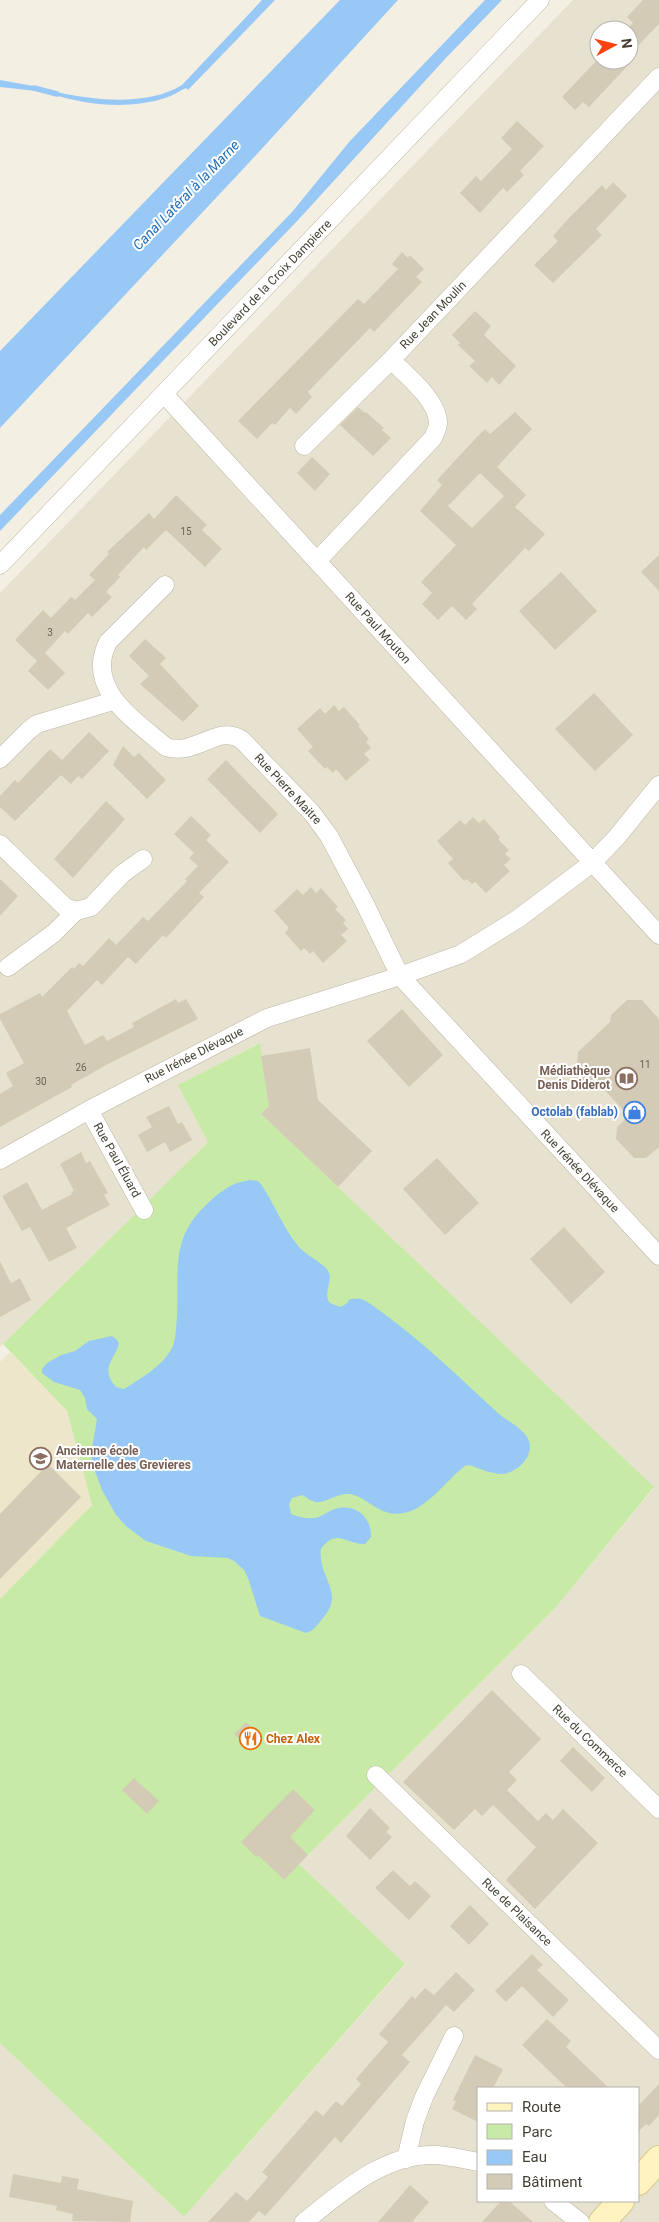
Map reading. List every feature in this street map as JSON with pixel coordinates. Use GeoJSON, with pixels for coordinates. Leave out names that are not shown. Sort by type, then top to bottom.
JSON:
{"type":"FeatureCollection","features":[{"type":"Feature","properties":{"kind":"street","name":"Boulevard de la Croix Dampierre"},"geometry":{"type":"LineString","coordinates":[[0,565],[540,0]]}},
{"type":"Feature","properties":{"kind":"street","name":"Rue Jean Moulin"},"geometry":{"type":"LineString","coordinates":[[317,561],[427,445],[436,431],[438,424],[436,414],[426,395],[390,360],[659,77]]}},
{"type":"Feature","properties":{"kind":"street"},"geometry":{"type":"LineString","coordinates":[[304,446],[390,360]]}},
{"type":"Feature","properties":{"kind":"street","name":"Rue Paul Mouton"},"geometry":{"type":"LineString","coordinates":[[164,394],[659,935]]}},
{"type":"Feature","properties":{"kind":"street"},"geometry":{"type":"LineString","coordinates":[[0,759],[37,724],[114,700],[104,680],[102,661],[104,650],[108,642],[165,585]]}},
{"type":"Feature","properties":{"kind":"street","name":"Rue Pierre Maitre"},"geometry":{"type":"LineString","coordinates":[[114,700],[166,747],[174,750],[183,750],[222,734],[236,735],[242,740],[312,813],[329,836],[400,976]]}},
{"type":"Feature","properties":{"kind":"street","name":"Rue Irénée Dlévaque"},"geometry":{"type":"LineString","coordinates":[[0,1160],[89,1110],[267,1018],[400,976],[461,954],[519,918],[592,863],[616,838],[659,785]]}},
{"type":"Feature","properties":{"kind":"street"},"geometry":{"type":"LineString","coordinates":[[0,844],[65,907],[76,911]]}},
{"type":"Feature","properties":{"kind":"street"},"geometry":{"type":"LineString","coordinates":[[8,966],[54,933],[76,911],[91,907],[122,874],[143,859]]}},
{"type":"Feature","properties":{"kind":"street","name":"Rue Irénée Dlévaque"},"geometry":{"type":"LineString","coordinates":[[400,976],[659,1256]]}},
{"type":"Feature","properties":{"kind":"street","name":"Rue Paul Éluard"},"geometry":{"type":"LineString","coordinates":[[89,1110],[144,1210]]}},
{"type":"Feature","properties":{"kind":"street","name":"Rue du Commerce"},"geometry":{"type":"LineString","coordinates":[[521,1674],[659,1809]]}},
{"type":"Feature","properties":{"kind":"street","name":"Rue de Plaisance"},"geometry":{"type":"LineString","coordinates":[[376,1775],[659,2050]]}},
{"type":"Feature","properties":{"kind":"street"},"geometry":{"type":"LineString","coordinates":[[406,2158],[415,2121],[424,2097],[454,2036]]}},
{"type":"Feature","properties":{"kind":"street"},"geometry":{"type":"LineString","coordinates":[[304,2222],[355,2183],[386,2166],[406,2158],[434,2155],[477,2162]]}},
{"type":"Feature","properties":{"kind":"street"},"geometry":{"type":"LineString","coordinates":[[639,2181],[659,2159]]}},
{"type":"Feature","properties":{"kind":"street"},"geometry":{"type":"LineString","coordinates":[[554,2202],[580,2222]]}},
{"type":"Feature","properties":{"kind":"shaded area"},"geometry":{"type":"Polygon","coordinates":[[[573,0],[659,0],[659,2222],[0,2222],[0,2043],[184,2217],[405,1965],[299,1864],[557,1606],[654,1488],[261,1114],[259,1043],[179,1085],[209,1141],[0,1347],[0,593],[573,0]]]}},
{"type":"Feature","properties":{"kind":"shaded area","name":"Ancienne école Maternelle des Grevieres"},"geometry":{"type":"Polygon","coordinates":[[[10,1352],[67,1411],[92,1505],[0,1599],[0,1362],[10,1352]]]}},
{"type":"Feature","properties":{"kind":"green space"},"geometry":{"type":"Polygon","coordinates":[[[260,1043],[270,1105],[261,1114],[654,1487],[557,1606],[299,1864],[405,1964],[184,2217],[0,2043],[0,1599],[92,1505],[67,1411],[3,1344],[208,1142],[178,1085],[260,1043]]]}},
{"type":"Feature","properties":{"kind":"water"},"geometry":{"type":"Polygon","coordinates":[[[262,0],[275,0],[188,90],[186,88],[168,97],[151,102],[122,105],[79,101],[51,94],[52,91],[83,97],[118,100],[136,99],[168,92],[182,85],[262,0]]]}},
{"type":"Feature","properties":{"kind":"water","name":"Canal Latéral à la Marne"},"geometry":{"type":"Polygon","coordinates":[[[340,0],[398,0],[245,167],[0,428],[0,351],[340,0]]]}},
{"type":"Feature","properties":{"kind":"water"},"geometry":{"type":"Polygon","coordinates":[[[485,0],[502,0],[445,59],[299,219],[0,531],[0,515],[292,212],[350,141],[485,0]]]}},
{"type":"Feature","properties":{"kind":"water"},"geometry":{"type":"Polygon","coordinates":[[[0,80],[42,88],[41,91],[36,91],[0,87],[0,80]]]}},
{"type":"Feature","properties":{"kind":"water"},"geometry":{"type":"Polygon","coordinates":[[[250,1180],[258,1181],[261,1184],[288,1232],[299,1247],[328,1271],[330,1279],[327,1295],[330,1303],[340,1307],[350,1299],[358,1299],[372,1305],[413,1336],[498,1413],[521,1430],[527,1437],[530,1449],[525,1461],[508,1473],[498,1474],[469,1465],[465,1466],[428,1500],[407,1512],[396,1514],[383,1511],[359,1497],[349,1494],[339,1495],[321,1502],[312,1501],[303,1495],[292,1498],[289,1504],[291,1514],[302,1518],[314,1518],[335,1509],[349,1508],[361,1513],[369,1523],[371,1530],[371,1537],[365,1544],[337,1538],[332,1539],[321,1549],[321,1559],[332,1600],[323,1618],[314,1629],[306,1633],[260,1616],[248,1578],[244,1570],[234,1561],[228,1558],[191,1556],[146,1541],[127,1527],[116,1515],[102,1490],[93,1466],[91,1454],[97,1419],[87,1409],[85,1398],[80,1390],[54,1382],[42,1373],[42,1369],[47,1363],[61,1355],[75,1351],[89,1341],[112,1336],[119,1344],[108,1370],[111,1380],[116,1387],[124,1389],[150,1372],[161,1362],[171,1350],[175,1339],[179,1258],[181,1244],[186,1231],[194,1218],[220,1192],[236,1183],[250,1180]]]}},
{"type":"Feature","properties":{"kind":"building"},"geometry":{"type":"Polygon","coordinates":[[[643,0],[659,0],[659,24],[639,45],[639,20],[630,20],[627,17],[643,0]]]}},
{"type":"Feature","properties":{"kind":"building"},"geometry":{"type":"Polygon","coordinates":[[[589,68],[589,70],[624,70],[589,107],[583,102],[575,110],[562,97],[589,68]]]}},
{"type":"Feature","properties":{"kind":"building"},"geometry":{"type":"Polygon","coordinates":[[[517,121],[544,146],[520,171],[524,175],[507,192],[503,188],[480,213],[460,193],[476,176],[481,181],[512,149],[501,138],[517,121]]]}},
{"type":"Feature","properties":{"kind":"building"},"geometry":{"type":"Polygon","coordinates":[[[613,182],[627,196],[596,229],[602,235],[553,283],[534,265],[558,241],[553,236],[569,218],[602,185],[606,190],[613,182]]]}},
{"type":"Feature","properties":{"kind":"building"},"geometry":{"type":"Polygon","coordinates":[[[402,252],[408,258],[410,255],[424,269],[416,277],[422,282],[374,332],[370,328],[308,392],[312,397],[296,414],[290,408],[275,425],[272,423],[257,439],[238,421],[358,299],[364,304],[398,269],[392,264],[402,252]]]}},
{"type":"Feature","properties":{"kind":"building"},"geometry":{"type":"Polygon","coordinates":[[[475,311],[491,326],[484,335],[516,366],[499,385],[492,377],[487,383],[469,366],[475,361],[458,345],[460,343],[452,335],[475,311]]]}},
{"type":"Feature","properties":{"kind":"building"},"geometry":{"type":"Polygon","coordinates":[[[358,407],[384,428],[382,430],[391,438],[373,456],[340,425],[358,407]]]}},
{"type":"Feature","properties":{"kind":"building"},"geometry":{"type":"Polygon","coordinates":[[[515,412],[532,429],[497,467],[526,495],[515,507],[545,534],[529,551],[525,548],[472,604],[477,609],[466,620],[452,606],[438,620],[422,604],[432,593],[421,582],[456,545],[420,511],[442,485],[437,480],[485,429],[490,434],[515,412]],[[480,473],[448,506],[472,528],[504,496],[480,473]]]}},
{"type":"Feature","properties":{"kind":"building"},"geometry":{"type":"Polygon","coordinates":[[[312,457],[330,474],[315,491],[297,473],[312,457]]]}},
{"type":"Feature","properties":{"kind":"building"},"geometry":{"type":"Polygon","coordinates":[[[176,495],[207,525],[202,530],[222,549],[205,567],[166,530],[146,550],[144,547],[118,575],[120,577],[106,592],[112,597],[92,617],[88,613],[68,634],[65,631],[45,653],[65,673],[48,690],[28,671],[37,661],[15,640],[43,610],[51,618],[71,597],[75,600],[95,580],[89,575],[109,554],[107,552],[149,513],[154,519],[176,495]]]}},
{"type":"Feature","properties":{"kind":"building"},"geometry":{"type":"Polygon","coordinates":[[[659,555],[659,591],[641,572],[659,555]]]}},
{"type":"Feature","properties":{"kind":"building"},"geometry":{"type":"Polygon","coordinates":[[[561,572],[597,611],[555,650],[519,611],[561,572]]]}},
{"type":"Feature","properties":{"kind":"building"},"geometry":{"type":"Polygon","coordinates":[[[145,639],[166,658],[160,664],[199,706],[183,722],[140,684],[149,676],[129,656],[145,639]]]}},
{"type":"Feature","properties":{"kind":"building"},"geometry":{"type":"Polygon","coordinates":[[[594,693],[633,735],[595,771],[555,729],[594,693]]]}},
{"type":"Feature","properties":{"kind":"building"},"geometry":{"type":"Polygon","coordinates":[[[334,705],[339,711],[344,707],[360,725],[358,726],[369,739],[366,742],[371,748],[364,754],[370,760],[346,781],[336,769],[333,773],[327,767],[325,769],[308,751],[313,747],[297,729],[320,708],[325,714],[334,705]]]}},
{"type":"Feature","properties":{"kind":"building"},"geometry":{"type":"Polygon","coordinates":[[[89,732],[109,751],[82,779],[78,776],[71,784],[61,775],[15,821],[0,807],[0,796],[15,780],[18,783],[50,749],[62,760],[89,732]]]}},
{"type":"Feature","properties":{"kind":"building"},"geometry":{"type":"Polygon","coordinates":[[[123,746],[134,757],[139,753],[166,780],[147,799],[113,765],[123,746]]]}},
{"type":"Feature","properties":{"kind":"building"},"geometry":{"type":"Polygon","coordinates":[[[226,760],[278,814],[260,833],[207,779],[226,760]]]}},
{"type":"Feature","properties":{"kind":"building"},"geometry":{"type":"Polygon","coordinates":[[[106,801],[125,819],[73,878],[54,859],[106,801]]]}},
{"type":"Feature","properties":{"kind":"building"},"geometry":{"type":"Polygon","coordinates":[[[191,816],[211,835],[206,840],[229,862],[199,893],[204,897],[166,938],[163,935],[136,964],[128,957],[102,985],[97,980],[67,1011],[85,1045],[103,1035],[107,1041],[134,1027],[132,1023],[176,999],[178,1003],[186,999],[198,1019],[108,1064],[71,1085],[72,1087],[0,1127],[0,1094],[13,1086],[6,1073],[24,1063],[0,1019],[0,1014],[40,993],[42,997],[72,967],[74,969],[79,963],[83,966],[109,938],[116,945],[143,917],[148,921],[187,881],[185,879],[198,866],[189,858],[194,853],[174,834],[191,816]]]}},
{"type":"Feature","properties":{"kind":"building"},"geometry":{"type":"Polygon","coordinates":[[[473,817],[479,823],[484,819],[500,837],[498,839],[509,850],[505,854],[511,859],[504,865],[510,871],[486,893],[475,882],[472,884],[467,879],[464,881],[448,863],[453,859],[437,841],[460,820],[465,825],[473,817]]]}},
{"type":"Feature","properties":{"kind":"building"},"geometry":{"type":"Polygon","coordinates":[[[0,879],[18,896],[0,916],[0,879]]]}},
{"type":"Feature","properties":{"kind":"building"},"geometry":{"type":"Polygon","coordinates":[[[311,887],[316,893],[321,888],[338,907],[335,909],[346,920],[343,923],[348,929],[341,935],[347,941],[323,963],[313,951],[310,954],[304,948],[301,951],[285,933],[289,928],[274,911],[297,889],[303,895],[311,887]]]}},
{"type":"Feature","properties":{"kind":"building","name":"Médiathèque Denis Diderot"},"geometry":{"type":"Polygon","coordinates":[[[627,1000],[642,1000],[659,1019],[659,1147],[646,1158],[634,1158],[616,1139],[617,1127],[629,1116],[596,1081],[581,1081],[576,1076],[578,1052],[610,1022],[611,1015],[627,1000]]]}},
{"type":"Feature","properties":{"kind":"building"},"geometry":{"type":"Polygon","coordinates":[[[402,1009],[443,1055],[409,1087],[367,1041],[402,1009]]]}},
{"type":"Feature","properties":{"kind":"building"},"geometry":{"type":"Polygon","coordinates":[[[310,1048],[318,1100],[372,1151],[338,1187],[261,1114],[269,1106],[261,1056],[310,1048]]]}},
{"type":"Feature","properties":{"kind":"building"},"geometry":{"type":"Polygon","coordinates":[[[169,1106],[178,1124],[182,1122],[192,1140],[170,1152],[165,1142],[147,1152],[138,1135],[152,1127],[146,1117],[169,1106]]]}},
{"type":"Feature","properties":{"kind":"building"},"geometry":{"type":"Polygon","coordinates":[[[81,1152],[86,1163],[90,1161],[108,1193],[104,1195],[110,1205],[66,1228],[77,1248],[49,1262],[30,1227],[22,1231],[2,1196],[27,1182],[42,1210],[72,1194],[71,1192],[74,1191],[60,1164],[81,1152]]]}},
{"type":"Feature","properties":{"kind":"building"},"geometry":{"type":"Polygon","coordinates":[[[437,1158],[479,1203],[445,1235],[403,1189],[437,1158]]]}},
{"type":"Feature","properties":{"kind":"building"},"geometry":{"type":"Polygon","coordinates":[[[564,1227],[605,1272],[571,1304],[530,1259],[564,1227]]]}},
{"type":"Feature","properties":{"kind":"building"},"geometry":{"type":"Polygon","coordinates":[[[0,1261],[11,1283],[20,1278],[31,1300],[0,1317],[0,1261]]]}},
{"type":"Feature","properties":{"kind":"building"},"geometry":{"type":"Polygon","coordinates":[[[48,1464],[81,1497],[0,1579],[0,1514],[48,1464]]]}},
{"type":"Feature","properties":{"kind":"building"},"geometry":{"type":"Polygon","coordinates":[[[492,1690],[541,1739],[509,1772],[517,1780],[507,1790],[538,1821],[546,1813],[553,1820],[563,1809],[598,1843],[535,1909],[506,1880],[536,1847],[493,1805],[482,1816],[475,1809],[454,1830],[403,1782],[492,1690]]]}},
{"type":"Feature","properties":{"kind":"building"},"geometry":{"type":"Polygon","coordinates":[[[246,1722],[261,1736],[249,1748],[234,1734],[246,1722]]]}},
{"type":"Feature","properties":{"kind":"building"},"geometry":{"type":"Polygon","coordinates":[[[573,1747],[605,1778],[592,1792],[560,1761],[573,1747]]]}},
{"type":"Feature","properties":{"kind":"building"},"geometry":{"type":"Polygon","coordinates":[[[134,1778],[159,1801],[147,1814],[122,1790],[134,1778]]]}},
{"type":"Feature","properties":{"kind":"building"},"geometry":{"type":"Polygon","coordinates":[[[293,1789],[315,1810],[290,1837],[308,1855],[284,1880],[258,1855],[256,1857],[241,1842],[293,1789]]]}},
{"type":"Feature","properties":{"kind":"building"},"geometry":{"type":"Polygon","coordinates":[[[370,1808],[390,1828],[386,1832],[392,1837],[370,1860],[346,1836],[370,1808]]]}},
{"type":"Feature","properties":{"kind":"building"},"geometry":{"type":"Polygon","coordinates":[[[393,1870],[410,1886],[415,1881],[431,1896],[409,1920],[375,1888],[393,1870]]]}},
{"type":"Feature","properties":{"kind":"building"},"geometry":{"type":"Polygon","coordinates":[[[470,1905],[489,1924],[469,1945],[450,1926],[470,1905]]]}},
{"type":"Feature","properties":{"kind":"building"},"geometry":{"type":"Polygon","coordinates":[[[532,1954],[543,1965],[537,1970],[569,2000],[553,2017],[522,1986],[506,2002],[495,1991],[532,1954]]]}},
{"type":"Feature","properties":{"kind":"building"},"geometry":{"type":"Polygon","coordinates":[[[456,1972],[475,1990],[454,2012],[446,2005],[402,2055],[410,2062],[341,2143],[335,2137],[265,2216],[259,2211],[249,2222],[208,2222],[236,2192],[247,2201],[268,2177],[262,2172],[316,2110],[323,2116],[336,2101],[342,2106],[361,2084],[356,2079],[388,2042],[379,2034],[412,1996],[415,1999],[425,1988],[434,1995],[456,1972]]]}},
{"type":"Feature","properties":{"kind":"building"},"geometry":{"type":"Polygon","coordinates":[[[547,2019],[571,2041],[566,2047],[608,2087],[566,2087],[522,2045],[547,2019]]]}},
{"type":"Feature","properties":{"kind":"building"},"geometry":{"type":"Polygon","coordinates":[[[475,2055],[503,2069],[494,2087],[477,2087],[477,2122],[452,2109],[456,2101],[453,2100],[475,2055]]]}},
{"type":"Feature","properties":{"kind":"building"},"geometry":{"type":"Polygon","coordinates":[[[659,2084],[659,2115],[649,2126],[646,2124],[639,2131],[639,2105],[659,2084]]]}},
{"type":"Feature","properties":{"kind":"building"},"geometry":{"type":"Polygon","coordinates":[[[13,2174],[61,2183],[62,2176],[79,2179],[77,2189],[133,2201],[130,2222],[72,2221],[73,2214],[56,2210],[57,2206],[9,2197],[13,2174]]]}},
{"type":"Feature","properties":{"kind":"building"},"geometry":{"type":"Polygon","coordinates":[[[410,2185],[429,2202],[412,2222],[378,2222],[410,2185]]]}},
{"type":"Feature","properties":{"kind":"building"},"geometry":{"type":"Polygon","coordinates":[[[500,2202],[510,2202],[533,2222],[482,2222],[500,2202]]]}},
{"type":"Feature","properties":{"kind":"waterway"},"geometry":{"type":"LineString","coordinates":[[34,88],[57,94]]}},
{"type":"Feature","properties":{"kind":"place","name":"Médiathèque Denis Diderot"},"geometry":{"type":"Point","coordinates":[626,1078]}},
{"type":"Feature","properties":{"kind":"place","name":"Octolab (fablab)"},"geometry":{"type":"Point","coordinates":[634,1112]}},
{"type":"Feature","properties":{"kind":"place","name":"Ancienne école Maternelle des Grevieres"},"geometry":{"type":"Point","coordinates":[40,1458]}},
{"type":"Feature","properties":{"kind":"place","name":"Chez Alex"},"geometry":{"type":"Point","coordinates":[250,1739]}}]}
